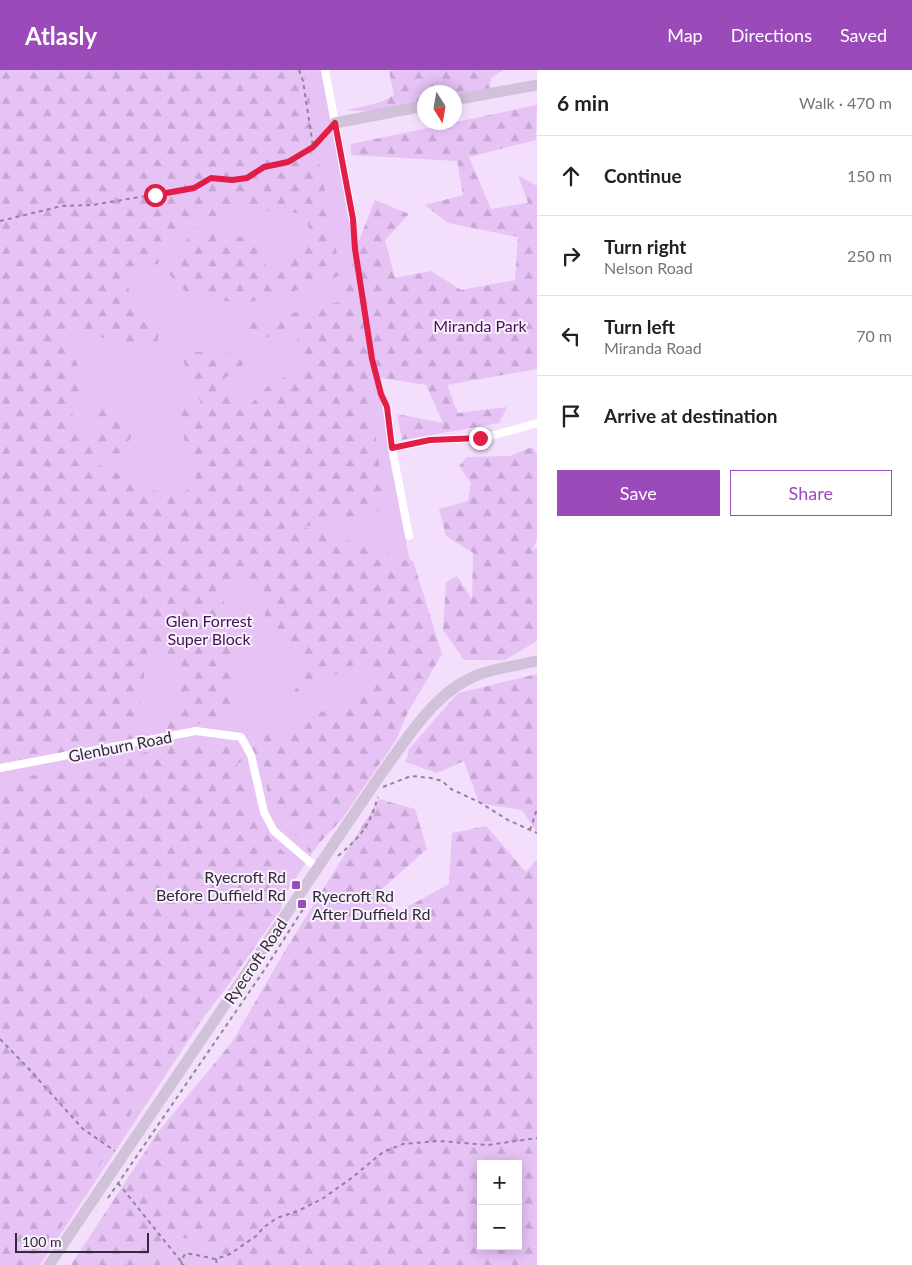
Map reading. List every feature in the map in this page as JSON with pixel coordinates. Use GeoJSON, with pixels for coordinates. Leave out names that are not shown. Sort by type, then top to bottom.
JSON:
{"type":"FeatureCollection","features":[{"type":"Feature","properties":{"kind":"street"},"geometry":{"type":"LineString","coordinates":[[325,70],[353,219]]}},
{"type":"Feature","properties":{"kind":"street"},"geometry":{"type":"LineString","coordinates":[[462,99],[537,85]]}},
{"type":"Feature","properties":{"kind":"street"},"geometry":{"type":"LineString","coordinates":[[335,123],[417,107]]}},
{"type":"Feature","properties":{"kind":"street"},"geometry":{"type":"LineString","coordinates":[[387,407],[392,448],[409,536]]}},
{"type":"Feature","properties":{"kind":"street"},"geometry":{"type":"LineString","coordinates":[[392,448],[430,440],[480,438],[537,423]]}},
{"type":"Feature","properties":{"kind":"street","name":"Ryecroft Road"},"geometry":{"type":"LineString","coordinates":[[50,1265],[381,774],[432,707],[454,688],[479,674],[537,661]]}},
{"type":"Feature","properties":{"kind":"street","name":"Glenburn Road"},"geometry":{"type":"LineString","coordinates":[[0,768],[196,731],[241,736],[251,755],[264,812],[274,831],[317,868]]}},
{"type":"Feature","properties":{"kind":"path"},"geometry":{"type":"LineString","coordinates":[[299,70],[303,81],[313,147]]}},
{"type":"Feature","properties":{"kind":"path"},"geometry":{"type":"LineString","coordinates":[[0,221],[62,206],[92,205],[194,188],[211,178],[232,180],[247,178],[264,167],[288,162],[313,147],[335,123]]}},
{"type":"Feature","properties":{"kind":"path"},"geometry":{"type":"LineString","coordinates":[[353,219],[355,249],[372,359],[381,394],[387,407]]}},
{"type":"Feature","properties":{"kind":"path"},"geometry":{"type":"LineString","coordinates":[[381,788],[411,776],[442,781],[451,790],[479,802],[508,820],[537,833]]}},
{"type":"Feature","properties":{"kind":"path"},"geometry":{"type":"LineString","coordinates":[[326,856],[335,859],[360,837],[372,818],[379,796]]}},
{"type":"Feature","properties":{"kind":"path"},"geometry":{"type":"LineString","coordinates":[[530,830],[537,809]]}},
{"type":"Feature","properties":{"kind":"path"},"geometry":{"type":"LineString","coordinates":[[107,1199],[265,969],[308,901]]}},
{"type":"Feature","properties":{"kind":"path"},"geometry":{"type":"LineString","coordinates":[[0,1039],[54,1095],[82,1129],[123,1157]]}},
{"type":"Feature","properties":{"kind":"path"},"geometry":{"type":"LineString","coordinates":[[181,1260],[186,1253],[216,1259],[230,1254],[256,1236],[264,1227],[277,1218],[322,1199],[383,1152],[403,1144],[446,1141],[488,1146],[537,1138]]}},
{"type":"Feature","properties":{"kind":"path"},"geometry":{"type":"LineString","coordinates":[[118,1183],[181,1260],[183,1265]]}},
{"type":"Feature","properties":{"kind":"path"},"geometry":{"type":"LineString","coordinates":[[216,1259],[218,1265]]}},
{"type":"Feature","properties":{"kind":"green space","name":"Glen Forrest Super Block"},"geometry":{"type":"Polygon","coordinates":[[[0,70],[322,70],[430,675],[40,1265],[0,1265],[0,70]]]}},
{"type":"Feature","properties":{"kind":"green space","name":"Glen Forrest Super Block"},"geometry":{"type":"Polygon","coordinates":[[[0,70],[305,70],[318,156],[341,275],[309,287],[242,304],[188,294],[166,271],[194,228],[252,239],[268,270],[309,233],[307,214],[246,209],[178,224],[158,264],[123,271],[138,320],[160,327],[156,350],[120,340],[68,333],[83,385],[70,402],[77,438],[97,433],[99,402],[140,423],[121,453],[80,456],[167,496],[198,487],[176,410],[201,403],[179,351],[256,355],[224,379],[249,406],[268,386],[301,368],[296,330],[251,341],[244,325],[343,301],[358,243],[375,200],[409,214],[385,240],[395,278],[431,271],[461,290],[515,280],[518,237],[448,223],[425,205],[463,195],[457,161],[351,155],[351,144],[418,130],[462,130],[462,121],[537,105],[536,140],[469,157],[491,209],[528,203],[518,175],[537,186],[537,369],[447,385],[458,413],[507,407],[499,423],[402,440],[397,414],[443,423],[426,385],[368,376],[385,509],[304,527],[413,561],[442,654],[408,712],[396,740],[342,819],[310,853],[271,807],[259,754],[237,764],[255,821],[287,856],[281,909],[226,988],[136,1106],[38,1265],[0,1265],[0,782],[134,756],[172,743],[225,744],[261,729],[292,735],[320,712],[346,706],[381,682],[360,661],[288,701],[308,669],[271,629],[249,578],[221,592],[235,641],[230,713],[143,743],[182,710],[177,661],[149,637],[135,744],[0,768],[0,70]]]}},
{"type":"Feature","properties":{"kind":"green space"},"geometry":{"type":"Polygon","coordinates":[[[503,70],[491,78],[489,96],[462,100],[462,85],[417,85],[417,107],[381,113],[348,110],[381,102],[394,95],[389,71],[503,70]]]}},
{"type":"Feature","properties":{"kind":"green space"},"geometry":{"type":"Polygon","coordinates":[[[532,447],[537,454],[537,540],[532,550],[537,548],[537,641],[505,660],[464,660],[443,630],[446,582],[457,576],[472,599],[473,553],[446,536],[439,509],[468,501],[471,483],[459,466],[467,457],[510,456],[532,447]]]}},
{"type":"Feature","properties":{"kind":"green space"},"geometry":{"type":"Polygon","coordinates":[[[537,674],[537,832],[522,810],[479,803],[464,761],[437,773],[406,762],[409,749],[458,693],[537,674]]]}},
{"type":"Feature","properties":{"kind":"green space"},"geometry":{"type":"Polygon","coordinates":[[[379,799],[415,809],[427,849],[374,896],[398,912],[449,884],[452,833],[486,826],[526,872],[537,859],[537,1265],[224,1265],[204,1240],[203,1242],[168,1235],[166,1252],[170,1265],[71,1265],[158,1132],[232,1042],[283,954],[379,799]]]}},
{"type":"Feature","properties":{"kind":"green space"},"geometry":{"type":"Polygon","coordinates":[[[167,1235],[203,1242],[204,1240],[224,1265],[170,1265],[166,1252],[167,1235]]]}},
{"type":"Feature","properties":{"kind":"place","name":"Ryecroft Rd Before Duffield Rd"},"geometry":{"type":"Point","coordinates":[296,885]}},
{"type":"Feature","properties":{"kind":"place","name":"Ryecroft Rd After Duffield Rd"},"geometry":{"type":"Point","coordinates":[302,904]}},
{"type":"Feature","properties":{"kind":"route"},"geometry":{"type":"LineString","coordinates":[[155,195],[194,188],[211,178],[232,180],[247,178],[264,167],[288,162],[313,147],[335,123],[353,219],[355,249],[372,359],[381,394],[387,407],[392,448],[430,440],[480,438]]}},
{"type":"Feature","properties":{"kind":"park label","name":"Miranda Park"},"geometry":{"type":"Point","coordinates":[480,325]}}]}
